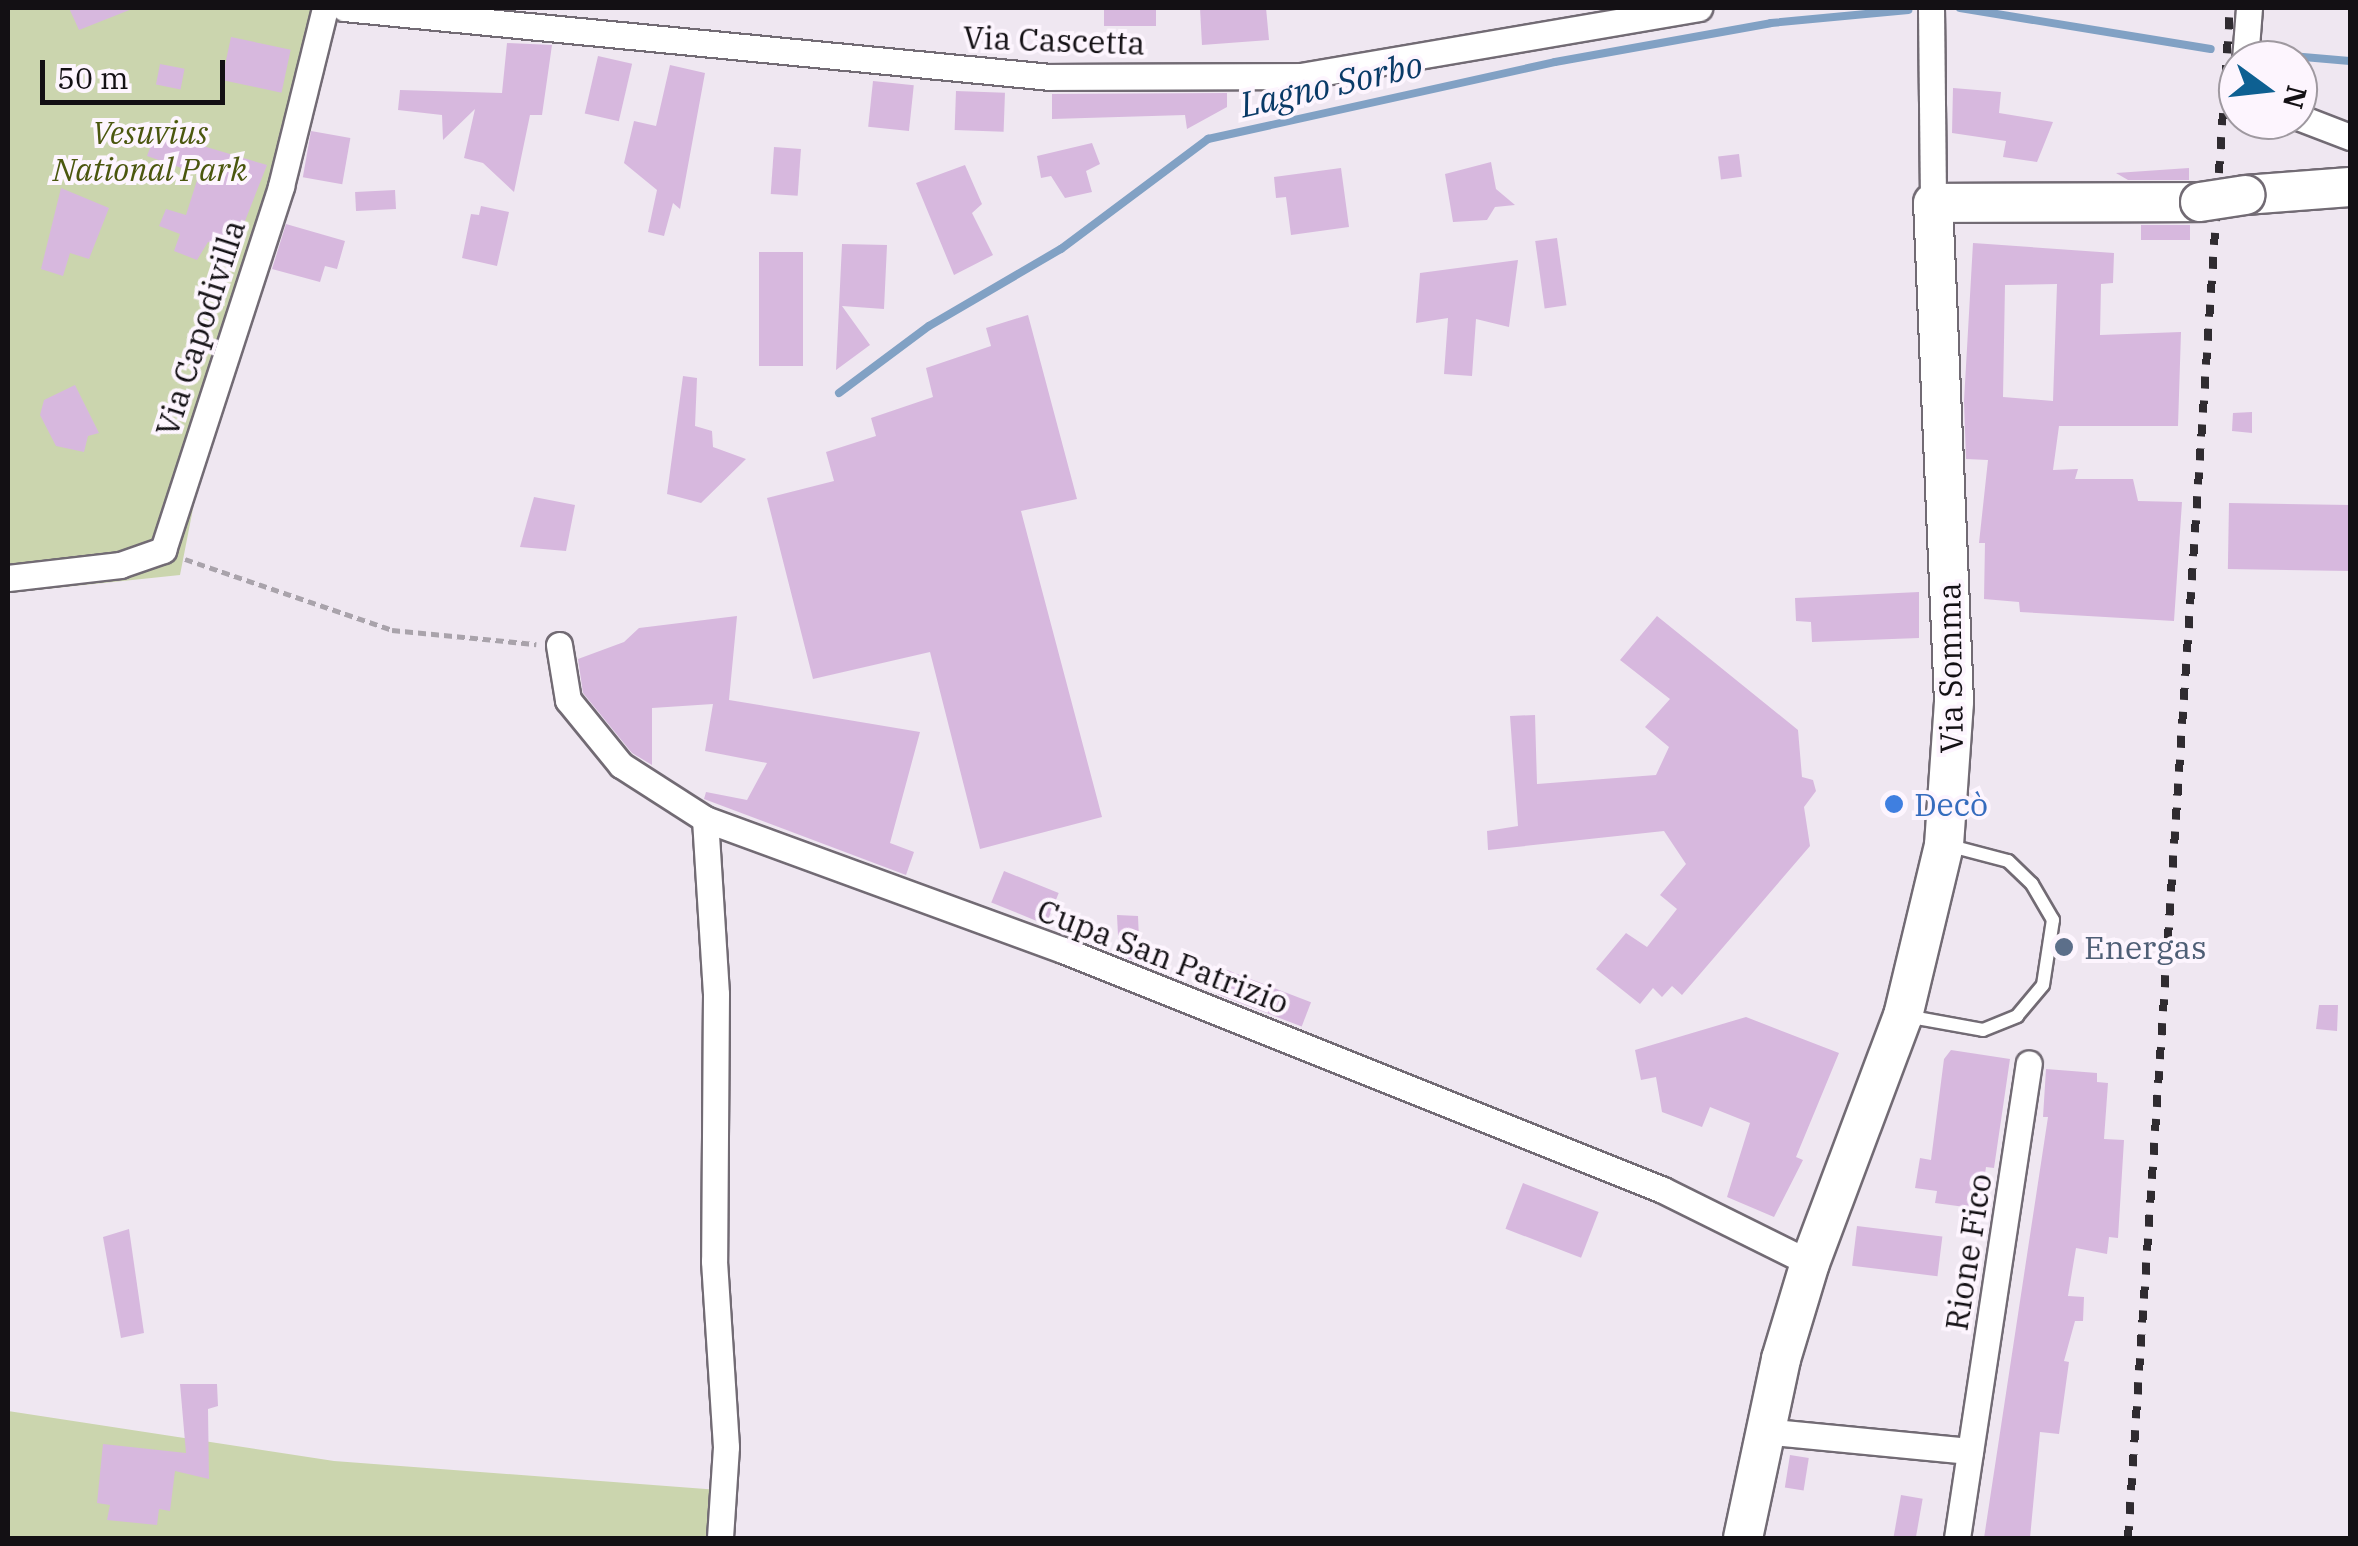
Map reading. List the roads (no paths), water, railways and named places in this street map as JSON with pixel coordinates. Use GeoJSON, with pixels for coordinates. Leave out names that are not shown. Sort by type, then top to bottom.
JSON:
{"type":"FeatureCollection","features":[{"type":"Feature","properties":{"kind":"main road"},"geometry":{"type":"LineString","coordinates":[[1933,203],[2200,202],[2350,187]]}},
{"type":"Feature","properties":{"kind":"main road","name":"Via Somma"},"geometry":{"type":"LineString","coordinates":[[1743,1538],[1762,1431],[1810,1262],[1903,1016],[1944,845],[1954,702],[1933,203]]}},
{"type":"Feature","properties":{"kind":"street","name":"Via Capodivilla"},"geometry":{"type":"LineString","coordinates":[[8,578],[120,565],[163,550],[281,186],[324,8]]}},
{"type":"Feature","properties":{"kind":"street","name":"Via Cascetta"},"geometry":{"type":"LineString","coordinates":[[344,8],[932,68],[1108,76],[1301,76],[1699,8]]}},
{"type":"Feature","properties":{"kind":"street","name":"Via Somma"},"geometry":{"type":"LineString","coordinates":[[1931,8],[1933,203]]}},
{"type":"Feature","properties":{"kind":"street"},"geometry":{"type":"LineString","coordinates":[[2247,40],[2249,8]]}},
{"type":"Feature","properties":{"kind":"street"},"geometry":{"type":"LineString","coordinates":[[2318,125],[2350,137]]}},
{"type":"Feature","properties":{"kind":"street","name":"Cupa San Patrizio"},"geometry":{"type":"LineString","coordinates":[[559,645],[568,700],[622,766],[706,818],[1063,950],[1610,1168],[1810,1262]]}},
{"type":"Feature","properties":{"kind":"street"},"geometry":{"type":"LineString","coordinates":[[706,818],[716,994],[715,1277],[726,1447],[720,1538]]}},
{"type":"Feature","properties":{"kind":"street","name":"Rione Fico"},"geometry":{"type":"LineString","coordinates":[[1957,1538],[2029,1063]]}},
{"type":"Feature","properties":{"kind":"street"},"geometry":{"type":"LineString","coordinates":[[1762,1431],[1970,1450]]}},
{"type":"Feature","properties":{"kind":"lane"},"geometry":{"type":"LineString","coordinates":[[1903,1016],[1984,1030],[2017,1016],[2043,985],[2053,920],[2032,884],[2008,861],[1944,845]]}},
{"type":"Feature","properties":{"kind":"waterway","name":"Lagno Sorbo"},"geometry":{"type":"LineString","coordinates":[[1960,8],[2211,49]]}},
{"type":"Feature","properties":{"kind":"waterway","name":"Lagno Sorbo"},"geometry":{"type":"LineString","coordinates":[[839,393],[929,326],[1061,249],[1208,139],[1555,62],[1771,23],[1908,10]]}},
{"type":"Feature","properties":{"kind":"waterway","name":"Lagno Sorbo"},"geometry":{"type":"LineString","coordinates":[[2318,58],[2350,61]]}},
{"type":"Feature","properties":{"kind":"railway"},"geometry":{"type":"LineString","coordinates":[[2128,1538],[2230,8]]}},
{"type":"Feature","properties":{"kind":"place","name":"Decò"},"geometry":{"type":"Point","coordinates":[1894,804]}},
{"type":"Feature","properties":{"kind":"place","name":"Energas"},"geometry":{"type":"Point","coordinates":[2064,947]}},
{"type":"Feature","properties":{"kind":"park label","name":"Vesuvius National Park"},"geometry":{"type":"Point","coordinates":[150,152]}}]}
